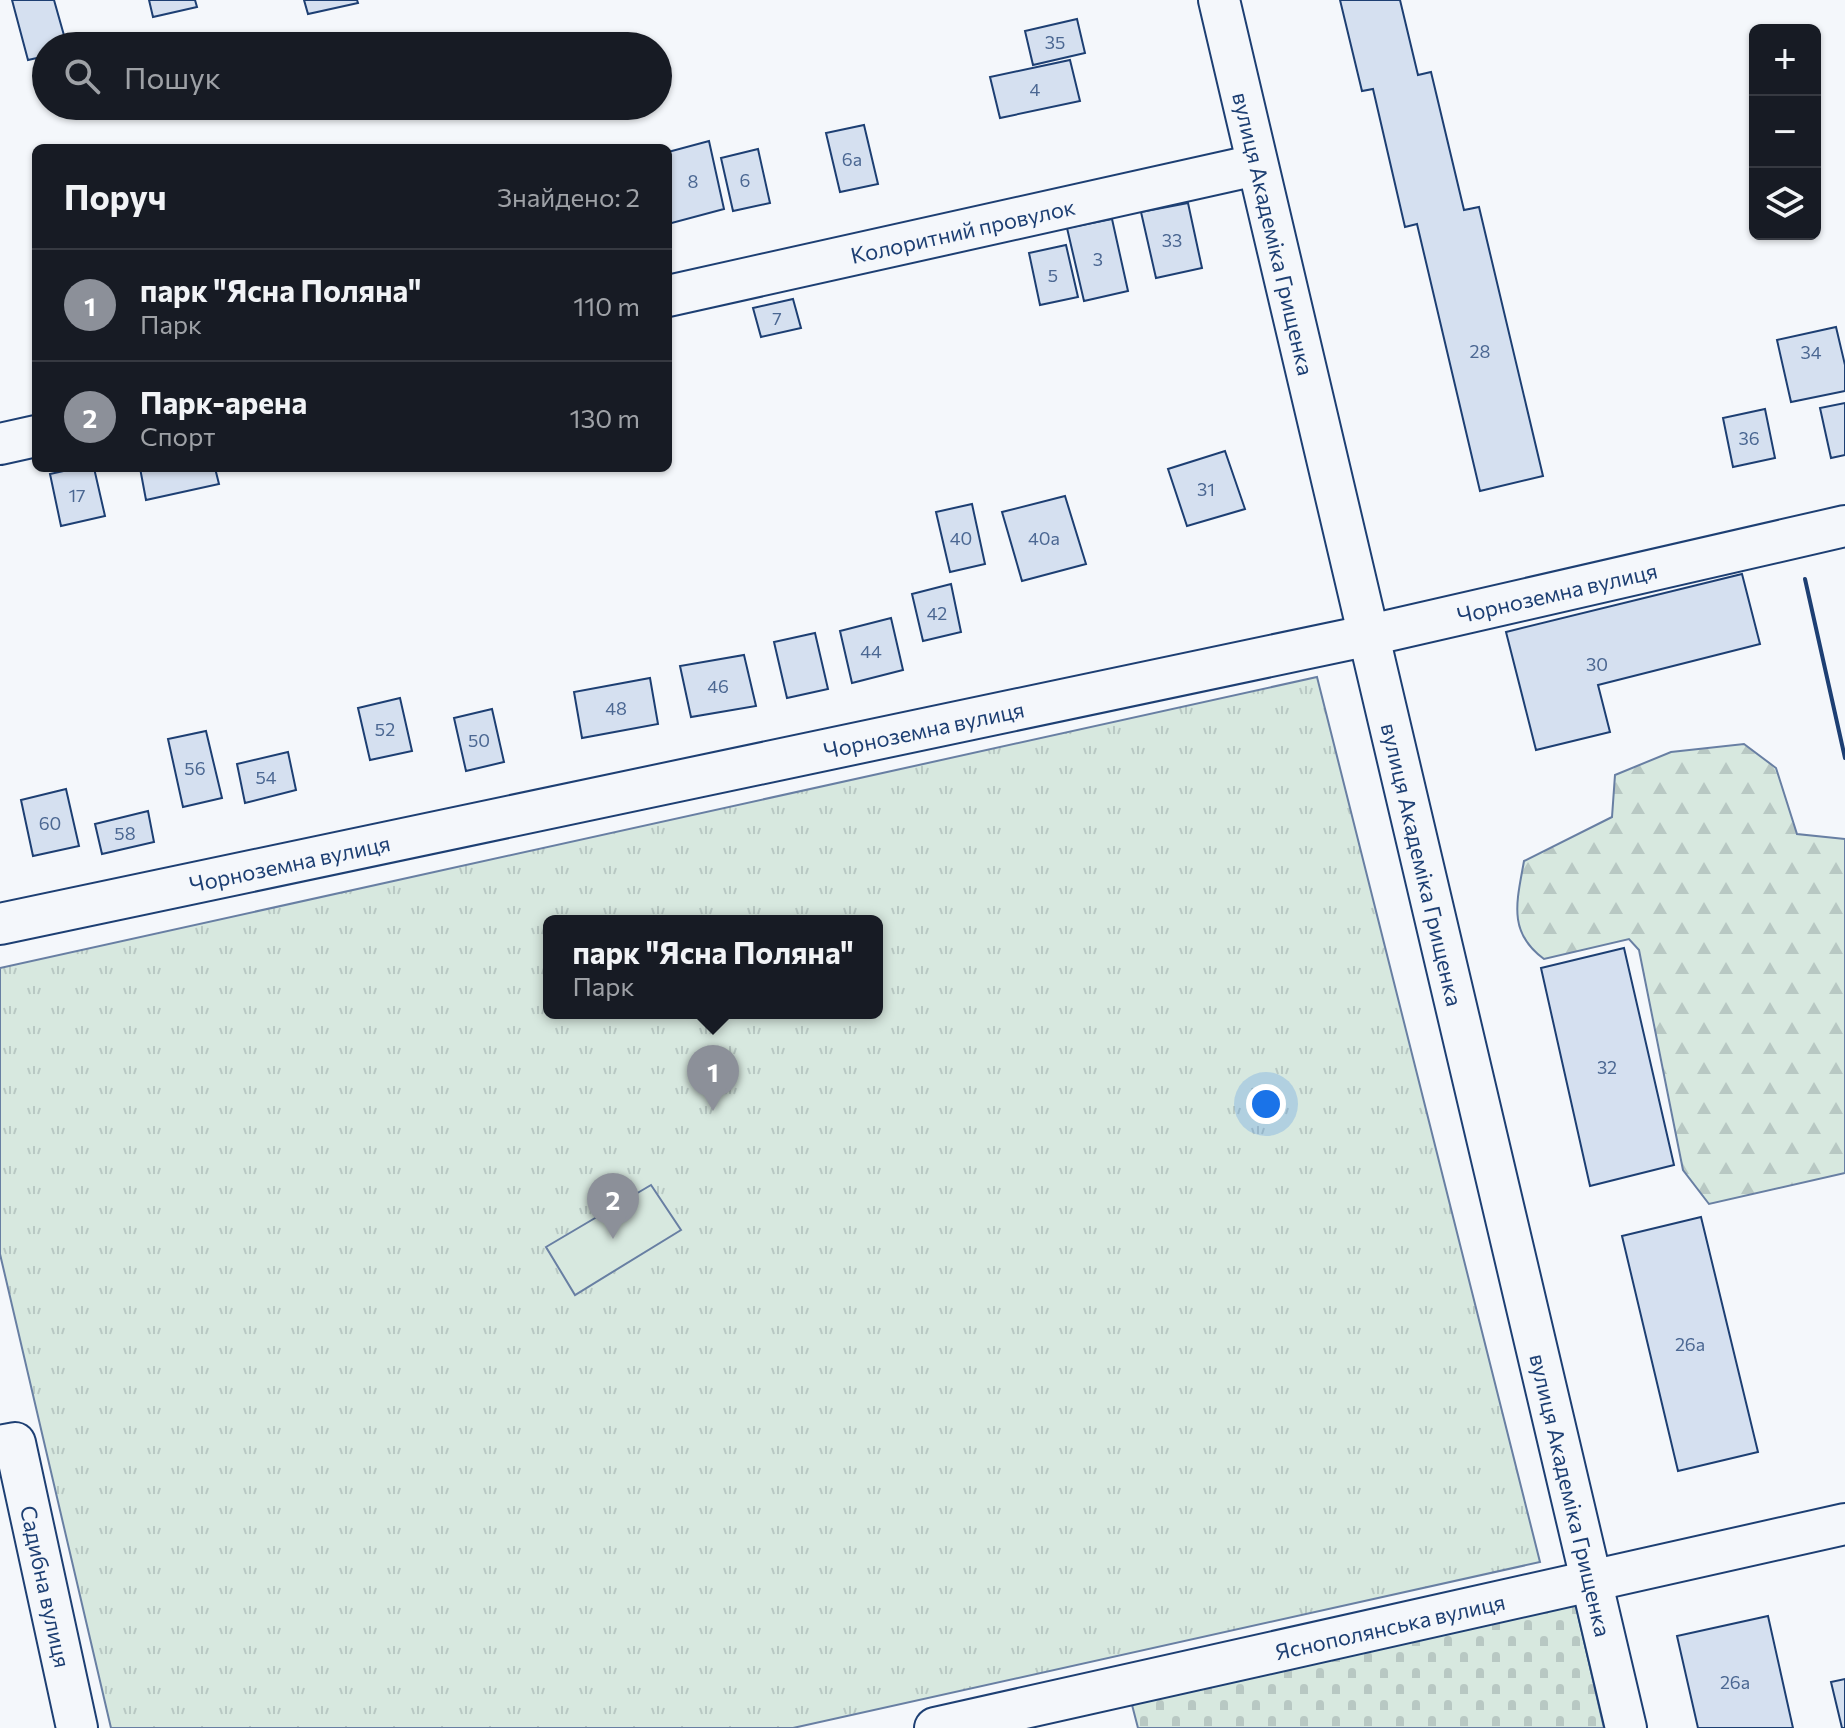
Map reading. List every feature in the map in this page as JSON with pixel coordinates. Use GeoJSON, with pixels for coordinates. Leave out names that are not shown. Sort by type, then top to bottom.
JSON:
{"type":"FeatureCollection","features":[{"type":"Feature","properties":{"kind":"street","name":"вулиця Академіка Грищенка"},"geometry":{"type":"LineString","coordinates":[[1219,0],[1626,1728]]}},
{"type":"Feature","properties":{"kind":"street","name":"Колоритний провулок"},"geometry":{"type":"LineString","coordinates":[[672,295],[1256,165]]}},
{"type":"Feature","properties":{"kind":"street"},"geometry":{"type":"LineString","coordinates":[[0,444],[32,437]]}},
{"type":"Feature","properties":{"kind":"street","name":"Чорноземна вулиця"},"geometry":{"type":"LineString","coordinates":[[0,924],[1370,635],[1845,526]]}},
{"type":"Feature","properties":{"kind":"street","name":"Садибна вулиця"},"geometry":{"type":"LineString","coordinates":[[8,1445],[77,1728]]}},
{"type":"Feature","properties":{"kind":"street","name":"Яснополянська вулиця"},"geometry":{"type":"LineString","coordinates":[[935,1728],[1845,1524]]}},
{"type":"Feature","properties":{"kind":"green space"},"geometry":{"type":"Polygon","coordinates":[[[1317,677],[1540,1562],[793,1728],[111,1728],[0,1254],[0,968],[1317,677]]]}},
{"type":"Feature","properties":{"kind":"green space"},"geometry":{"type":"Polygon","coordinates":[[[1744,744],[1776,768],[1797,834],[1845,839],[1845,1173],[1709,1204],[1683,1170],[1639,950],[1629,939],[1544,959],[1524,938],[1517,902],[1524,861],[1612,817],[1615,775],[1671,752],[1744,744]]]}},
{"type":"Feature","properties":{"kind":"green space"},"geometry":{"type":"Polygon","coordinates":[[[651,1185],[681,1230],[575,1295],[546,1247],[651,1185]]]}},
{"type":"Feature","properties":{"kind":"green space"},"geometry":{"type":"Polygon","coordinates":[[[1575,1602],[1604,1728],[1138,1728],[1131,1701],[1575,1602]]]}},
{"type":"Feature","properties":{"kind":"building"},"geometry":{"type":"Polygon","coordinates":[[[12,0],[54,0],[63,32],[32,32],[32,59],[28,60],[12,0]]]}},
{"type":"Feature","properties":{"kind":"building"},"geometry":{"type":"Polygon","coordinates":[[[149,0],[195,0],[197,7],[153,17],[149,0]]]}},
{"type":"Feature","properties":{"kind":"building"},"geometry":{"type":"Polygon","coordinates":[[[304,0],[357,0],[358,3],[308,14],[304,0]]]}},
{"type":"Feature","properties":{"kind":"building"},"geometry":{"type":"Polygon","coordinates":[[[1340,0],[1400,0],[1418,75],[1431,72],[1464,210],[1479,207],[1543,476],[1480,491],[1417,224],[1405,227],[1373,89],[1362,91],[1340,0]]]}},
{"type":"Feature","properties":{"kind":"building"},"geometry":{"type":"Polygon","coordinates":[[[1077,19],[1085,53],[1033,65],[1025,31],[1077,19]]]}},
{"type":"Feature","properties":{"kind":"building"},"geometry":{"type":"Polygon","coordinates":[[[1070,60],[1080,101],[1000,118],[990,77],[1070,60]]]}},
{"type":"Feature","properties":{"kind":"building"},"geometry":{"type":"Polygon","coordinates":[[[864,125],[878,184],[840,192],[826,133],[864,125]]]}},
{"type":"Feature","properties":{"kind":"building"},"geometry":{"type":"Polygon","coordinates":[[[709,141],[724,209],[672,223],[672,151],[709,141]]]}},
{"type":"Feature","properties":{"kind":"building"},"geometry":{"type":"Polygon","coordinates":[[[758,149],[770,203],[733,211],[721,158],[758,149]]]}},
{"type":"Feature","properties":{"kind":"building"},"geometry":{"type":"Polygon","coordinates":[[[1188,203],[1202,268],[1156,278],[1141,212],[1188,203]]]}},
{"type":"Feature","properties":{"kind":"building"},"geometry":{"type":"Polygon","coordinates":[[[1112,219],[1128,291],[1084,301],[1067,228],[1112,219]]]}},
{"type":"Feature","properties":{"kind":"building"},"geometry":{"type":"Polygon","coordinates":[[[1066,245],[1078,297],[1040,305],[1029,253],[1066,245]]]}},
{"type":"Feature","properties":{"kind":"building"},"geometry":{"type":"Polygon","coordinates":[[[793,299],[801,328],[761,337],[753,308],[793,299]]]}},
{"type":"Feature","properties":{"kind":"building"},"geometry":{"type":"Polygon","coordinates":[[[1836,327],[1845,365],[1845,391],[1791,402],[1777,340],[1836,327]]]}},
{"type":"Feature","properties":{"kind":"building"},"geometry":{"type":"Polygon","coordinates":[[[1845,403],[1845,455],[1831,458],[1820,408],[1845,403]]]}},
{"type":"Feature","properties":{"kind":"building"},"geometry":{"type":"Polygon","coordinates":[[[1765,409],[1775,458],[1733,467],[1723,418],[1765,409]]]}},
{"type":"Feature","properties":{"kind":"building"},"geometry":{"type":"Polygon","coordinates":[[[1225,451],[1245,509],[1187,526],[1168,469],[1225,451]]]}},
{"type":"Feature","properties":{"kind":"building"},"geometry":{"type":"Polygon","coordinates":[[[95,472],[105,516],[61,526],[50,474],[95,472]]]}},
{"type":"Feature","properties":{"kind":"building"},"geometry":{"type":"Polygon","coordinates":[[[141,472],[216,472],[219,484],[146,500],[141,472]]]}},
{"type":"Feature","properties":{"kind":"building"},"geometry":{"type":"Polygon","coordinates":[[[1065,496],[1086,564],[1022,581],[1002,512],[1065,496]]]}},
{"type":"Feature","properties":{"kind":"building"},"geometry":{"type":"Polygon","coordinates":[[[972,504],[985,564],[950,572],[936,512],[972,504]]]}},
{"type":"Feature","properties":{"kind":"building"},"geometry":{"type":"Polygon","coordinates":[[[1742,574],[1760,644],[1598,685],[1610,732],[1536,750],[1506,632],[1742,574]]]}},
{"type":"Feature","properties":{"kind":"building"},"geometry":{"type":"Polygon","coordinates":[[[951,584],[961,632],[923,641],[912,594],[951,584]]]}},
{"type":"Feature","properties":{"kind":"building"},"geometry":{"type":"Polygon","coordinates":[[[891,618],[903,670],[852,683],[840,631],[891,618]]]}},
{"type":"Feature","properties":{"kind":"building"},"geometry":{"type":"Polygon","coordinates":[[[815,633],[828,689],[787,698],[774,642],[815,633]]]}},
{"type":"Feature","properties":{"kind":"building"},"geometry":{"type":"Polygon","coordinates":[[[744,655],[756,706],[691,717],[680,666],[744,655]]]}},
{"type":"Feature","properties":{"kind":"building"},"geometry":{"type":"Polygon","coordinates":[[[650,678],[658,724],[582,738],[574,692],[650,678]]]}},
{"type":"Feature","properties":{"kind":"building"},"geometry":{"type":"Polygon","coordinates":[[[400,698],[412,751],[370,760],[358,708],[400,698]]]}},
{"type":"Feature","properties":{"kind":"building"},"geometry":{"type":"Polygon","coordinates":[[[492,709],[504,762],[466,771],[454,718],[492,709]]]}},
{"type":"Feature","properties":{"kind":"building"},"geometry":{"type":"Polygon","coordinates":[[[206,731],[222,798],[183,807],[168,739],[206,731]]]}},
{"type":"Feature","properties":{"kind":"building"},"geometry":{"type":"Polygon","coordinates":[[[288,752],[296,790],[245,803],[237,764],[288,752]]]}},
{"type":"Feature","properties":{"kind":"building"},"geometry":{"type":"Polygon","coordinates":[[[66,789],[79,846],[33,856],[21,800],[66,789]]]}},
{"type":"Feature","properties":{"kind":"building"},"geometry":{"type":"Polygon","coordinates":[[[148,811],[154,842],[102,854],[95,824],[148,811]]]}},
{"type":"Feature","properties":{"kind":"building"},"geometry":{"type":"Polygon","coordinates":[[[1624,948],[1674,1165],[1590,1186],[1541,968],[1624,948]]]}},
{"type":"Feature","properties":{"kind":"building"},"geometry":{"type":"Polygon","coordinates":[[[1701,1217],[1758,1452],[1678,1471],[1622,1236],[1701,1217]]]}},
{"type":"Feature","properties":{"kind":"building"},"geometry":{"type":"Polygon","coordinates":[[[1768,1616],[1793,1728],[1698,1728],[1677,1636],[1768,1616]]]}},
{"type":"Feature","properties":{"kind":"building"},"geometry":{"type":"Polygon","coordinates":[[[1845,1679],[1845,1728],[1842,1728],[1831,1682],[1845,1679]]]}},
{"type":"Feature","properties":{"kind":"wall"},"geometry":{"type":"LineString","coordinates":[[1805,579],[1845,758]]}},
{"type":"Feature","properties":{"kind":"place","name":"парк \"Ясна Поляна\""},"geometry":{"type":"Point","coordinates":[713,1111]}},
{"type":"Feature","properties":{"kind":"place","name":"Парк-арена"},"geometry":{"type":"Point","coordinates":[613,1239]}}]}
